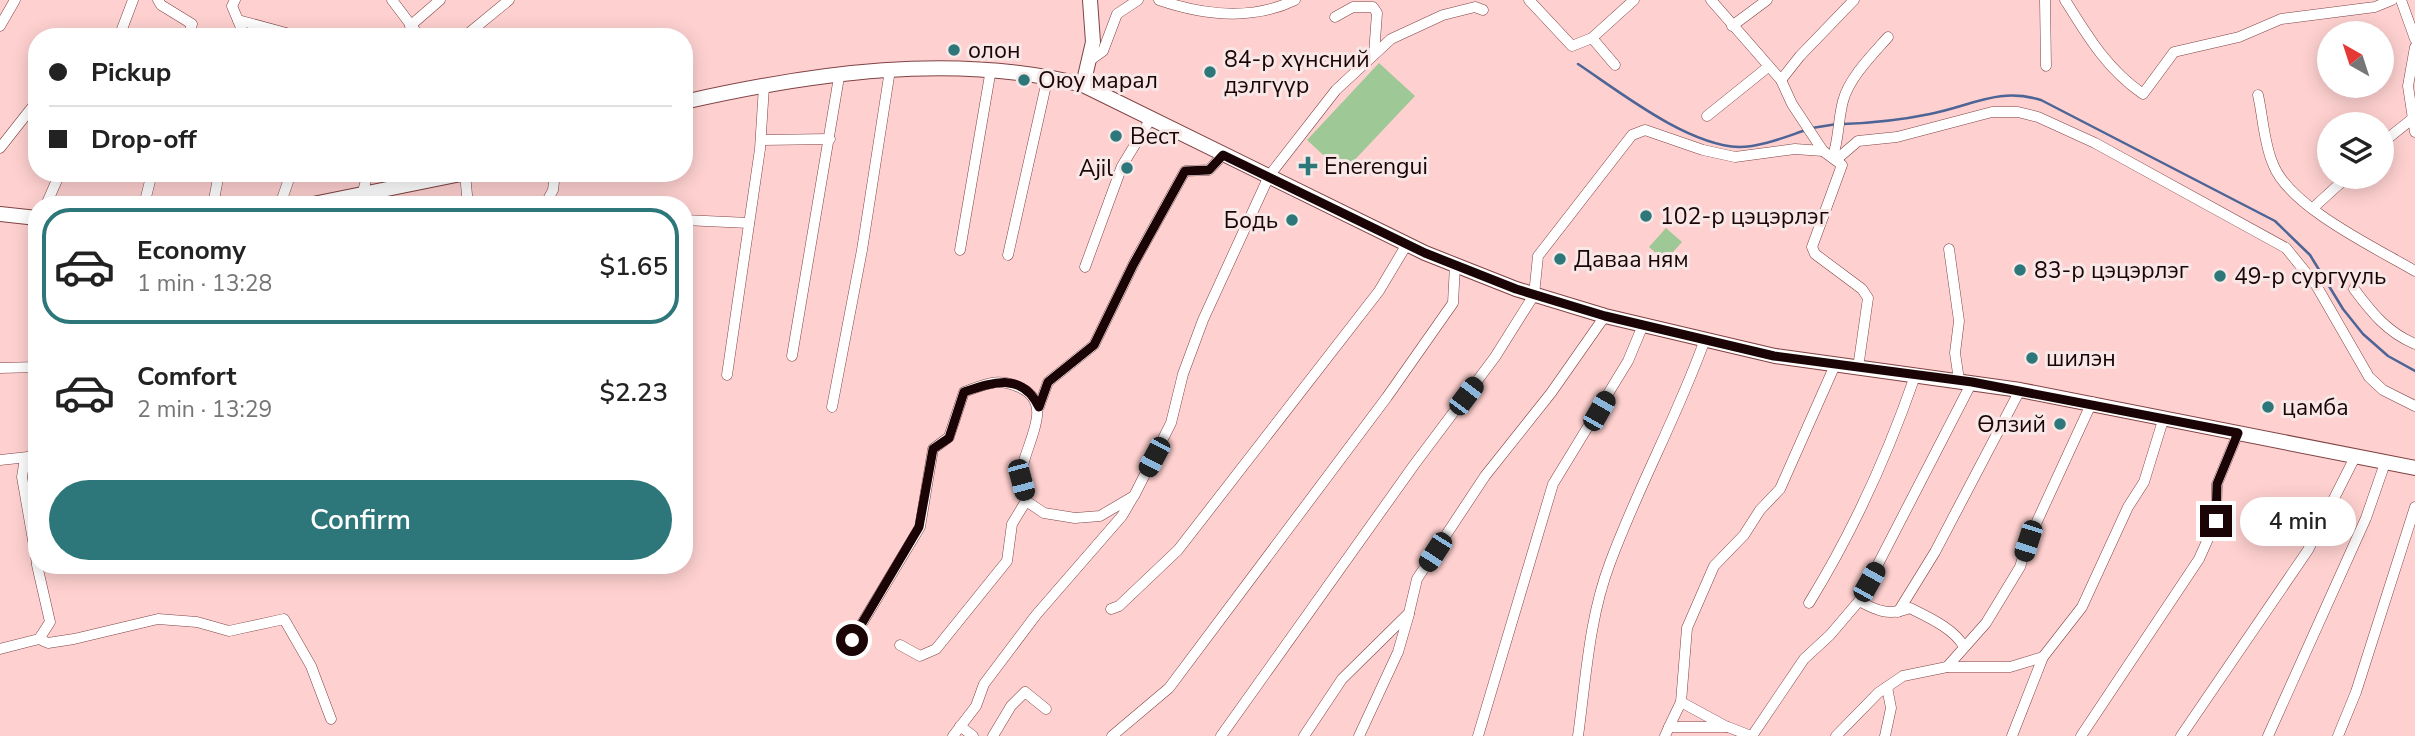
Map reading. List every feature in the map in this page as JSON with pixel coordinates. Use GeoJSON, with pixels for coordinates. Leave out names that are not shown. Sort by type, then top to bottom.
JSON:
{"type":"FeatureCollection","features":[{"type":"Feature","properties":{"kind":"main road"},"geometry":{"type":"LineString","coordinates":[[1083,85],[1093,34],[1090,0]]}},
{"type":"Feature","properties":{"kind":"main road"},"geometry":{"type":"LineString","coordinates":[[693,100],[764,86],[917,67],[991,69],[1048,76],[1083,85],[1150,120],[1455,265],[1534,295],[1605,316],[1704,342],[1835,366],[1965,381],[2092,402],[2415,468]]}},
{"type":"Feature","properties":{"kind":"main road"},"geometry":{"type":"LineString","coordinates":[[357,196],[423,182]]}},
{"type":"Feature","properties":{"kind":"main road"},"geometry":{"type":"LineString","coordinates":[[0,214],[28,217]]}},
{"type":"Feature","properties":{"kind":"street"},"geometry":{"type":"LineString","coordinates":[[0,26],[15,0]]}},
{"type":"Feature","properties":{"kind":"street"},"geometry":{"type":"LineString","coordinates":[[158,0],[192,24],[191,28]]}},
{"type":"Feature","properties":{"kind":"street"},"geometry":{"type":"LineString","coordinates":[[234,0],[233,6],[241,28]]}},
{"type":"Feature","properties":{"kind":"street"},"geometry":{"type":"LineString","coordinates":[[392,0],[410,26],[440,0]]}},
{"type":"Feature","properties":{"kind":"street"},"geometry":{"type":"LineString","coordinates":[[475,28],[509,0]]}},
{"type":"Feature","properties":{"kind":"street"},"geometry":{"type":"LineString","coordinates":[[1089,61],[1103,51],[1117,13],[1138,0]]}},
{"type":"Feature","properties":{"kind":"street"},"geometry":{"type":"LineString","coordinates":[[1159,0],[1200,13],[1217,14],[1255,12],[1295,0]]}},
{"type":"Feature","properties":{"kind":"street"},"geometry":{"type":"LineString","coordinates":[[1529,0],[1572,46],[1592,38],[1634,0]]}},
{"type":"Feature","properties":{"kind":"street"},"geometry":{"type":"LineString","coordinates":[[1711,0],[1781,80],[1792,104],[1823,151]]}},
{"type":"Feature","properties":{"kind":"street"},"geometry":{"type":"LineString","coordinates":[[1732,26],[1767,0]]}},
{"type":"Feature","properties":{"kind":"street"},"geometry":{"type":"LineString","coordinates":[[1781,80],[1800,56],[1854,0]]}},
{"type":"Feature","properties":{"kind":"street"},"geometry":{"type":"LineString","coordinates":[[2045,0],[2046,66]]}},
{"type":"Feature","properties":{"kind":"street"},"geometry":{"type":"LineString","coordinates":[[2065,0],[2095,49],[2120,77],[2143,94],[2174,52],[2239,37],[2281,19],[2375,7],[2392,0]]}},
{"type":"Feature","properties":{"kind":"street"},"geometry":{"type":"LineString","coordinates":[[2401,0],[2415,39]]}},
{"type":"Feature","properties":{"kind":"street"},"geometry":{"type":"LineString","coordinates":[[122,28],[131,1]]}},
{"type":"Feature","properties":{"kind":"street"},"geometry":{"type":"LineString","coordinates":[[1217,14],[1223,2]]}},
{"type":"Feature","properties":{"kind":"street"},"geometry":{"type":"LineString","coordinates":[[1335,16],[1353,7],[1373,7],[1377,13],[1374,54]]}},
{"type":"Feature","properties":{"kind":"street"},"geometry":{"type":"LineString","coordinates":[[953,736],[976,706],[985,684],[1036,615],[1122,516],[1134,496],[1171,423],[1183,374],[1203,320],[1269,176],[1336,90],[1391,39],[1443,15],[1475,7],[1483,10]]}},
{"type":"Feature","properties":{"kind":"street"},"geometry":{"type":"LineString","coordinates":[[238,20],[268,28]]}},
{"type":"Feature","properties":{"kind":"street"},"geometry":{"type":"LineString","coordinates":[[1835,158],[1843,99],[1864,65],[1888,37]]}},
{"type":"Feature","properties":{"kind":"street"},"geometry":{"type":"LineString","coordinates":[[1592,38],[1615,65]]}},
{"type":"Feature","properties":{"kind":"street"},"geometry":{"type":"LineString","coordinates":[[2415,47],[2408,86],[2415,132]]}},
{"type":"Feature","properties":{"kind":"street"},"geometry":{"type":"LineString","coordinates":[[1707,116],[1768,67]]}},
{"type":"Feature","properties":{"kind":"street"},"geometry":{"type":"LineString","coordinates":[[960,250],[991,69]]}},
{"type":"Feature","properties":{"kind":"street"},"geometry":{"type":"LineString","coordinates":[[832,407],[862,250],[890,70]]}},
{"type":"Feature","properties":{"kind":"street"},"geometry":{"type":"LineString","coordinates":[[1008,255],[1048,76]]}},
{"type":"Feature","properties":{"kind":"street"},"geometry":{"type":"LineString","coordinates":[[792,356],[839,77]]}},
{"type":"Feature","properties":{"kind":"street"},"geometry":{"type":"LineString","coordinates":[[727,375],[761,140],[764,86]]}},
{"type":"Feature","properties":{"kind":"street"},"geometry":{"type":"LineString","coordinates":[[2258,95],[2272,163],[2280,178],[2313,208],[2415,271]]}},
{"type":"Feature","properties":{"kind":"street"},"geometry":{"type":"LineString","coordinates":[[0,148],[28,112]]}},
{"type":"Feature","properties":{"kind":"street"},"geometry":{"type":"LineString","coordinates":[[1835,158],[1854,143],[1864,139],[1897,137],[1992,112],[2018,112],[2038,117],[2095,144],[2286,248],[2311,279],[2369,377],[2383,390],[2415,406]]}},
{"type":"Feature","properties":{"kind":"street"},"geometry":{"type":"LineString","coordinates":[[2394,133],[2412,119]]}},
{"type":"Feature","properties":{"kind":"street"},"geometry":{"type":"LineString","coordinates":[[1085,267],[1122,166],[1150,120]]}},
{"type":"Feature","properties":{"kind":"street"},"geometry":{"type":"LineString","coordinates":[[1221,736],[1413,465],[1495,357],[1534,295],[1538,256],[1637,131],[1645,130],[1703,150],[1735,156],[1795,149],[1823,151],[1835,158],[1842,169],[1812,247],[1815,254],[1862,289],[1868,298],[1858,368]]}},
{"type":"Feature","properties":{"kind":"street"},"geometry":{"type":"LineString","coordinates":[[761,140],[830,139]]}},
{"type":"Feature","properties":{"kind":"street"},"geometry":{"type":"LineString","coordinates":[[1134,496],[1100,516],[1075,518],[1044,513],[1026,501],[1021,480],[1039,407],[1048,382],[1094,345],[1133,265],[1185,171],[1209,170],[1223,155]]}},
{"type":"Feature","properties":{"kind":"street"},"geometry":{"type":"LineString","coordinates":[[362,195],[366,182]]}},
{"type":"Feature","properties":{"kind":"street"},"geometry":{"type":"LineString","coordinates":[[2313,208],[2334,189]]}},
{"type":"Feature","properties":{"kind":"street"},"geometry":{"type":"LineString","coordinates":[[693,220],[749,223]]}},
{"type":"Feature","properties":{"kind":"street"},"geometry":{"type":"LineString","coordinates":[[1111,609],[1119,606],[1151,577],[1184,542],[1372,300],[1408,244]]}},
{"type":"Feature","properties":{"kind":"street"},"geometry":{"type":"LineString","coordinates":[[1681,702],[1751,736],[1804,659],[1830,635],[1858,601],[1965,381],[1955,353],[1959,321],[1949,249]]}},
{"type":"Feature","properties":{"kind":"street"},"geometry":{"type":"LineString","coordinates":[[1117,735],[1169,688],[1436,330],[1452,303],[1455,265]]}},
{"type":"Feature","properties":{"kind":"street"},"geometry":{"type":"LineString","coordinates":[[2354,289],[2384,325],[2415,344]]}},
{"type":"Feature","properties":{"kind":"street"},"geometry":{"type":"LineString","coordinates":[[1359,736],[1398,652],[1417,579],[1485,476],[1551,393],[1605,316]]}},
{"type":"Feature","properties":{"kind":"street"},"geometry":{"type":"LineString","coordinates":[[1478,736],[1553,484],[1628,361],[1643,326]]}},
{"type":"Feature","properties":{"kind":"street"},"geometry":{"type":"LineString","coordinates":[[1578,736],[1594,615],[1609,563],[1653,458],[1686,394],[1704,342]]}},
{"type":"Feature","properties":{"kind":"street"},"geometry":{"type":"LineString","coordinates":[[1728,727],[1667,731],[1681,702],[1688,628],[1714,566],[1744,535],[1760,510],[1780,489],[1835,366]]}},
{"type":"Feature","properties":{"kind":"street"},"geometry":{"type":"LineString","coordinates":[[0,368],[28,368]]}},
{"type":"Feature","properties":{"kind":"street"},"geometry":{"type":"LineString","coordinates":[[1809,603],[1854,527],[1889,449],[1915,376]]}},
{"type":"Feature","properties":{"kind":"street"},"geometry":{"type":"LineString","coordinates":[[852,640],[919,527],[933,449],[949,438],[964,392],[994,381],[1009,383],[1033,394],[1039,407]]}},
{"type":"Feature","properties":{"kind":"street"},"geometry":{"type":"LineString","coordinates":[[1898,612],[1935,552],[2020,390]]}},
{"type":"Feature","properties":{"kind":"street"},"geometry":{"type":"LineString","coordinates":[[1947,667],[1986,623],[2020,567],[2028,541],[2092,402]]}},
{"type":"Feature","properties":{"kind":"street"},"geometry":{"type":"LineString","coordinates":[[2012,736],[2043,657],[2082,607],[2128,508],[2144,482],[2164,417]]}},
{"type":"Feature","properties":{"kind":"street"},"geometry":{"type":"LineString","coordinates":[[2081,736],[2199,559],[2216,521],[2217,484],[2238,433]]}},
{"type":"Feature","properties":{"kind":"street"},"geometry":{"type":"LineString","coordinates":[[2181,736],[2308,550],[2356,455]]}},
{"type":"Feature","properties":{"kind":"street"},"geometry":{"type":"LineString","coordinates":[[25,457],[22,477],[28,499]]}},
{"type":"Feature","properties":{"kind":"street"},"geometry":{"type":"LineString","coordinates":[[0,460],[28,457]]}},
{"type":"Feature","properties":{"kind":"street"},"geometry":{"type":"LineString","coordinates":[[2268,736],[2366,518],[2385,463]]}},
{"type":"Feature","properties":{"kind":"street"},"geometry":{"type":"LineString","coordinates":[[900,645],[920,656],[936,649],[1007,561],[1012,524],[1026,501]]}},
{"type":"Feature","properties":{"kind":"street"},"geometry":{"type":"LineString","coordinates":[[2338,736],[2356,692],[2415,508]]}},
{"type":"Feature","properties":{"kind":"street"},"geometry":{"type":"LineString","coordinates":[[39,574],[50,622],[39,639]]}},
{"type":"Feature","properties":{"kind":"street"},"geometry":{"type":"LineString","coordinates":[[1858,601],[1878,612],[1898,612],[1910,608],[1961,640],[1965,647]]}},
{"type":"Feature","properties":{"kind":"street"},"geometry":{"type":"LineString","coordinates":[[1304,736],[1342,679],[1409,613]]}},
{"type":"Feature","properties":{"kind":"street"},"geometry":{"type":"LineString","coordinates":[[0,649],[39,639],[48,643],[74,639],[158,619],[197,622],[229,631],[284,619],[311,666],[331,719]]}},
{"type":"Feature","properties":{"kind":"street"},"geometry":{"type":"LineString","coordinates":[[1836,736],[1887,687],[1903,676],[1947,667],[2010,667],[2043,657]]}},
{"type":"Feature","properties":{"kind":"street"},"geometry":{"type":"LineString","coordinates":[[1885,736],[1891,708],[1887,687]]}},
{"type":"Feature","properties":{"kind":"street"},"geometry":{"type":"LineString","coordinates":[[993,736],[1011,706],[1025,692],[1046,709]]}},
{"type":"Feature","properties":{"kind":"street"},"geometry":{"type":"LineString","coordinates":[[961,726],[974,736]]}},
{"type":"Feature","properties":{"kind":"green space"},"geometry":{"type":"Polygon","coordinates":[[[1379,63],[1415,96],[1347,168],[1336,167],[1307,140],[1379,63]]]}},
{"type":"Feature","properties":{"kind":"green space"},"geometry":{"type":"Polygon","coordinates":[[[1666,228],[1682,242],[1665,261],[1649,247],[1666,228]]]}},
{"type":"Feature","properties":{"kind":"waterway"},"geometry":{"type":"LineString","coordinates":[[1578,64],[1676,127],[1719,144],[1739,147],[1756,145],[1806,130]]}},
{"type":"Feature","properties":{"kind":"waterway"},"geometry":{"type":"LineString","coordinates":[[1843,124],[1919,116],[1998,97],[2041,100],[2275,221],[2310,255],[2343,309],[2363,334],[2388,356],[2415,371]]}},
{"type":"Feature","properties":{"kind":"waterway"},"geometry":{"type":"LineString","coordinates":[[1812,128],[1837,124]]}},
{"type":"Feature","properties":{"kind":"place","name":"олон"},"geometry":{"type":"Point","coordinates":[954,50]}},
{"type":"Feature","properties":{"kind":"place","name":"84-р хүнсний дэлгүүр"},"geometry":{"type":"Point","coordinates":[1210,72]}},
{"type":"Feature","properties":{"kind":"place","name":"Оюу марал"},"geometry":{"type":"Point","coordinates":[1024,80]}},
{"type":"Feature","properties":{"kind":"place","name":"Вест"},"geometry":{"type":"Point","coordinates":[1116,136]}},
{"type":"Feature","properties":{"kind":"place","name":"Enerengui"},"geometry":{"type":"Point","coordinates":[1308,166]}},
{"type":"Feature","properties":{"kind":"place","name":"Ajil"},"geometry":{"type":"Point","coordinates":[1127,168]}},
{"type":"Feature","properties":{"kind":"place","name":"102-р цэцэрлэг"},"geometry":{"type":"Point","coordinates":[1646,216]}},
{"type":"Feature","properties":{"kind":"place","name":"Бодь"},"geometry":{"type":"Point","coordinates":[1292,220]}},
{"type":"Feature","properties":{"kind":"place","name":"Даваа ням"},"geometry":{"type":"Point","coordinates":[1560,259]}},
{"type":"Feature","properties":{"kind":"place","name":"83-р цэцэрлэг"},"geometry":{"type":"Point","coordinates":[2020,270]}},
{"type":"Feature","properties":{"kind":"place","name":"49-р сургууль"},"geometry":{"type":"Point","coordinates":[2220,276]}},
{"type":"Feature","properties":{"kind":"place","name":"шилэн"},"geometry":{"type":"Point","coordinates":[2032,358]}},
{"type":"Feature","properties":{"kind":"place","name":"цамба"},"geometry":{"type":"Point","coordinates":[2268,407]}},
{"type":"Feature","properties":{"kind":"place","name":"Өлзий"},"geometry":{"type":"Point","coordinates":[2060,424]}},
{"type":"Feature","properties":{"kind":"route"},"geometry":{"type":"LineString","coordinates":[[852,640],[889,582],[919,527],[933,449],[949,438],[964,392],[994,381],[1009,383],[1033,394],[1039,407],[1048,382],[1094,345],[1133,265],[1185,171],[1209,170],[1223,155],[1425,253],[1516,289],[1605,316],[1704,342],[1774,356],[1972,382],[2092,402],[2238,433],[2217,484],[2216,521]]}}]}
